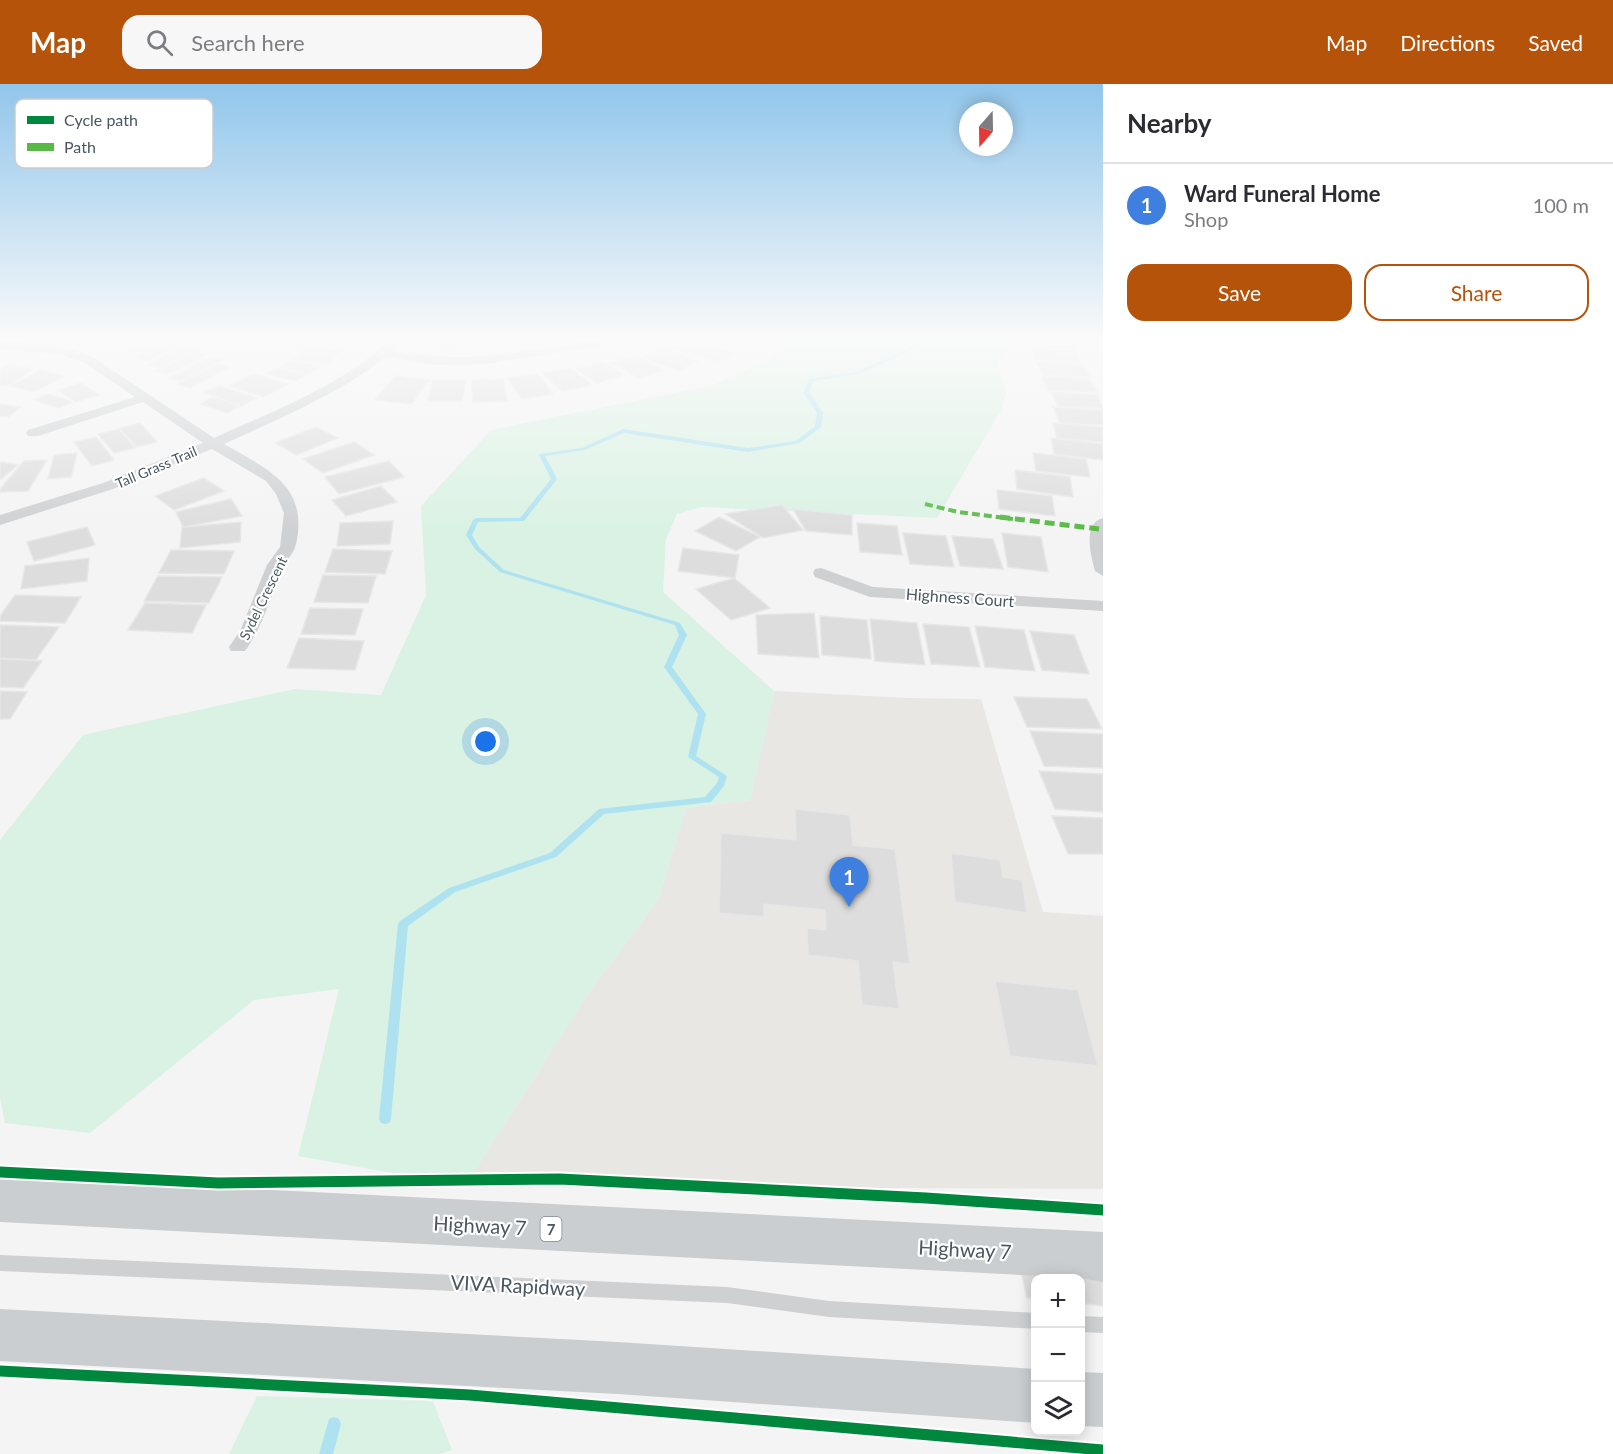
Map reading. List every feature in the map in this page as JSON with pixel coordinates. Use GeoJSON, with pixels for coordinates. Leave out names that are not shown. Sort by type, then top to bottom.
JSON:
{"type":"FeatureCollection","features":[{"type":"Feature","properties":{"kind":"main road","name":"Highway 7"},"geometry":{"type":"LineString","coordinates":[[0,1199],[1103,1257]]}},
{"type":"Feature","properties":{"kind":"main road"},"geometry":{"type":"LineString","coordinates":[[0,1335],[618,1368],[1031,1395]]}},
{"type":"Feature","properties":{"kind":"main road"},"geometry":{"type":"LineString","coordinates":[[1085,1398],[1103,1400]]}},
{"type":"Feature","properties":{"kind":"street"},"geometry":{"type":"LineString","coordinates":[[33,433],[125,404]]}},
{"type":"Feature","properties":{"kind":"street","name":"Sydel Crescent"},"geometry":{"type":"LineString","coordinates":[[153,404],[271,478],[284,493],[292,513],[288,547],[275,565],[249,632],[238,647]]}},
{"type":"Feature","properties":{"kind":"street","name":"Tall Grass Trail"},"geometry":{"type":"LineString","coordinates":[[0,520],[98,491],[214,444],[301,404]]}},
{"type":"Feature","properties":{"kind":"street"},"geometry":{"type":"LineString","coordinates":[[1103,523],[1096,543],[1103,571]]}},
{"type":"Feature","properties":{"kind":"street","name":"Highness Court"},"geometry":{"type":"LineString","coordinates":[[821,573],[870,592],[1103,606]]}},
{"type":"Feature","properties":{"kind":"lane","name":"VIVA Rapidway"},"geometry":{"type":"LineString","coordinates":[[0,1263],[727,1295],[829,1309],[1031,1322]]}},
{"type":"Feature","properties":{"kind":"lane"},"geometry":{"type":"LineString","coordinates":[[1085,1324],[1103,1326]]}},
{"type":"Feature","properties":{"kind":"shaded area"},"geometry":{"type":"Polygon","coordinates":[[[774,691],[908,698],[981,699],[1043,912],[1103,916],[1103,1189],[465,1186],[588,994],[658,900],[686,808],[750,800],[774,691]]]}},
{"type":"Feature","properties":{"kind":"green space"},"geometry":{"type":"Polygon","coordinates":[[[620,404],[1003,404],[937,518],[702,507],[677,514],[666,539],[663,592],[774,691],[750,800],[686,808],[658,900],[588,994],[465,1186],[298,1156],[339,989],[254,1000],[90,1133],[5,1123],[0,1098],[0,840],[83,735],[295,689],[381,695],[426,595],[421,506],[491,430],[620,404]]]}},
{"type":"Feature","properties":{"kind":"green space"},"geometry":{"type":"Polygon","coordinates":[[[257,1396],[433,1401],[452,1450],[439,1454],[229,1454],[257,1396]]]}},
{"type":"Feature","properties":{"kind":"building"},"geometry":{"type":"Polygon","coordinates":[[[0,404],[21,407],[8,417],[0,416],[0,404]]]}},
{"type":"Feature","properties":{"kind":"building"},"geometry":{"type":"Polygon","coordinates":[[[46,404],[68,404],[59,408],[46,404]]]}},
{"type":"Feature","properties":{"kind":"building"},"geometry":{"type":"Polygon","coordinates":[[[200,404],[234,404],[240,406],[228,413],[200,404]]]}},
{"type":"Feature","properties":{"kind":"building"},"geometry":{"type":"Polygon","coordinates":[[[1057,404],[1101,404],[1103,408],[1058,406],[1057,404]]]}},
{"type":"Feature","properties":{"kind":"building"},"geometry":{"type":"Polygon","coordinates":[[[1053,407],[1103,410],[1103,425],[1060,423],[1053,407]]]}},
{"type":"Feature","properties":{"kind":"building"},"geometry":{"type":"Polygon","coordinates":[[[140,423],[157,442],[136,447],[120,428],[140,423]]]}},
{"type":"Feature","properties":{"kind":"building"},"geometry":{"type":"Polygon","coordinates":[[[1053,423],[1103,427],[1103,442],[1057,438],[1053,423]]]}},
{"type":"Feature","properties":{"kind":"building"},"geometry":{"type":"Polygon","coordinates":[[[316,427],[338,438],[296,455],[275,443],[316,427]]]}},
{"type":"Feature","properties":{"kind":"building"},"geometry":{"type":"Polygon","coordinates":[[[119,429],[135,448],[114,453],[98,434],[119,429]]]}},
{"type":"Feature","properties":{"kind":"building"},"geometry":{"type":"Polygon","coordinates":[[[96,437],[114,460],[92,466],[74,442],[96,437]]]}},
{"type":"Feature","properties":{"kind":"building"},"geometry":{"type":"Polygon","coordinates":[[[1051,438],[1103,444],[1103,460],[1054,454],[1051,438]]]}},
{"type":"Feature","properties":{"kind":"building"},"geometry":{"type":"Polygon","coordinates":[[[354,442],[374,455],[323,473],[303,459],[354,442]]]}},
{"type":"Feature","properties":{"kind":"building"},"geometry":{"type":"Polygon","coordinates":[[[77,453],[71,477],[48,479],[54,455],[77,453]]]}},
{"type":"Feature","properties":{"kind":"building"},"geometry":{"type":"Polygon","coordinates":[[[1033,453],[1086,459],[1090,477],[1036,471],[1033,453]]]}},
{"type":"Feature","properties":{"kind":"building"},"geometry":{"type":"Polygon","coordinates":[[[47,460],[28,491],[0,492],[0,489],[24,461],[47,460]]]}},
{"type":"Feature","properties":{"kind":"building"},"geometry":{"type":"Polygon","coordinates":[[[389,461],[404,477],[339,494],[325,477],[389,461]]]}},
{"type":"Feature","properties":{"kind":"building"},"geometry":{"type":"Polygon","coordinates":[[[0,463],[18,465],[0,480],[0,463]]]}},
{"type":"Feature","properties":{"kind":"building"},"geometry":{"type":"Polygon","coordinates":[[[1015,470],[1070,477],[1073,497],[1017,489],[1015,470]]]}},
{"type":"Feature","properties":{"kind":"building"},"geometry":{"type":"Polygon","coordinates":[[[204,478],[224,491],[174,510],[155,496],[204,478]]]}},
{"type":"Feature","properties":{"kind":"building"},"geometry":{"type":"Polygon","coordinates":[[[381,486],[397,502],[346,516],[332,500],[381,486]]]}},
{"type":"Feature","properties":{"kind":"building"},"geometry":{"type":"Polygon","coordinates":[[[997,490],[1052,496],[1055,516],[999,509],[997,490]]]}},
{"type":"Feature","properties":{"kind":"building"},"geometry":{"type":"Polygon","coordinates":[[[231,499],[242,516],[183,527],[176,512],[231,499]]]}},
{"type":"Feature","properties":{"kind":"building"},"geometry":{"type":"Polygon","coordinates":[[[782,505],[803,530],[763,538],[725,514],[782,505]]]}},
{"type":"Feature","properties":{"kind":"building"},"geometry":{"type":"Polygon","coordinates":[[[793,509],[852,515],[852,535],[806,531],[793,509]]]}},
{"type":"Feature","properties":{"kind":"building"},"geometry":{"type":"Polygon","coordinates":[[[719,517],[760,537],[736,551],[695,531],[719,517]]]}},
{"type":"Feature","properties":{"kind":"building"},"geometry":{"type":"Polygon","coordinates":[[[393,521],[390,544],[337,546],[340,523],[393,521]]]}},
{"type":"Feature","properties":{"kind":"building"},"geometry":{"type":"Polygon","coordinates":[[[241,522],[240,542],[180,548],[182,527],[241,522]]]}},
{"type":"Feature","properties":{"kind":"building"},"geometry":{"type":"Polygon","coordinates":[[[857,523],[897,526],[902,555],[860,552],[857,523]]]}},
{"type":"Feature","properties":{"kind":"building"},"geometry":{"type":"Polygon","coordinates":[[[87,527],[95,545],[34,561],[27,542],[87,527]]]}},
{"type":"Feature","properties":{"kind":"building"},"geometry":{"type":"Polygon","coordinates":[[[903,533],[946,536],[954,567],[910,564],[903,533]]]}},
{"type":"Feature","properties":{"kind":"building"},"geometry":{"type":"Polygon","coordinates":[[[1002,533],[1041,537],[1048,572],[1008,567],[1002,533]]]}},
{"type":"Feature","properties":{"kind":"building"},"geometry":{"type":"Polygon","coordinates":[[[952,536],[993,539],[1003,569],[960,566],[952,536]]]}},
{"type":"Feature","properties":{"kind":"building"},"geometry":{"type":"Polygon","coordinates":[[[683,548],[739,555],[735,578],[678,571],[683,548]]]}},
{"type":"Feature","properties":{"kind":"building"},"geometry":{"type":"Polygon","coordinates":[[[333,549],[392,551],[385,574],[325,572],[333,549]]]}},
{"type":"Feature","properties":{"kind":"building"},"geometry":{"type":"Polygon","coordinates":[[[171,550],[234,551],[224,574],[159,573],[171,550]]]}},
{"type":"Feature","properties":{"kind":"building"},"geometry":{"type":"Polygon","coordinates":[[[89,558],[87,581],[21,589],[25,566],[89,558]]]}},
{"type":"Feature","properties":{"kind":"building"},"geometry":{"type":"Polygon","coordinates":[[[323,575],[376,576],[368,603],[314,602],[323,575]]]}},
{"type":"Feature","properties":{"kind":"building"},"geometry":{"type":"Polygon","coordinates":[[[158,576],[222,577],[209,603],[144,601],[158,576]]]}},
{"type":"Feature","properties":{"kind":"building"},"geometry":{"type":"Polygon","coordinates":[[[734,578],[770,608],[731,620],[696,589],[734,578]]]}},
{"type":"Feature","properties":{"kind":"building"},"geometry":{"type":"Polygon","coordinates":[[[15,595],[81,597],[65,623],[0,621],[0,616],[15,595]]]}},
{"type":"Feature","properties":{"kind":"building"},"geometry":{"type":"Polygon","coordinates":[[[145,603],[206,605],[192,633],[128,630],[145,603]]]}},
{"type":"Feature","properties":{"kind":"building"},"geometry":{"type":"Polygon","coordinates":[[[310,608],[363,609],[355,635],[301,634],[310,608]]]}},
{"type":"Feature","properties":{"kind":"building"},"geometry":{"type":"Polygon","coordinates":[[[814,613],[819,658],[758,654],[756,615],[814,613]]]}},
{"type":"Feature","properties":{"kind":"building"},"geometry":{"type":"Polygon","coordinates":[[[820,616],[867,620],[871,659],[822,655],[820,616]]]}},
{"type":"Feature","properties":{"kind":"building"},"geometry":{"type":"Polygon","coordinates":[[[870,619],[917,623],[925,665],[875,661],[870,619]]]}},
{"type":"Feature","properties":{"kind":"building"},"geometry":{"type":"Polygon","coordinates":[[[923,624],[969,627],[980,667],[931,664],[923,624]]]}},
{"type":"Feature","properties":{"kind":"building"},"geometry":{"type":"Polygon","coordinates":[[[0,625],[59,627],[36,660],[0,658],[0,625]]]}},
{"type":"Feature","properties":{"kind":"building"},"geometry":{"type":"Polygon","coordinates":[[[975,626],[1024,630],[1035,671],[985,667],[975,626]]]}},
{"type":"Feature","properties":{"kind":"building"},"geometry":{"type":"Polygon","coordinates":[[[1030,631],[1074,635],[1089,674],[1042,670],[1030,631]]]}},
{"type":"Feature","properties":{"kind":"building"},"geometry":{"type":"Polygon","coordinates":[[[299,638],[364,641],[355,670],[287,668],[299,638]]]}},
{"type":"Feature","properties":{"kind":"building"},"geometry":{"type":"Polygon","coordinates":[[[0,659],[42,661],[23,688],[0,687],[0,659]]]}},
{"type":"Feature","properties":{"kind":"building"},"geometry":{"type":"Polygon","coordinates":[[[0,691],[27,692],[10,719],[0,719],[0,691]]]}},
{"type":"Feature","properties":{"kind":"building"},"geometry":{"type":"Polygon","coordinates":[[[1014,697],[1087,699],[1102,729],[1027,727],[1014,697]]]}},
{"type":"Feature","properties":{"kind":"building"},"geometry":{"type":"Polygon","coordinates":[[[1030,731],[1103,734],[1103,768],[1044,766],[1030,731]]]}},
{"type":"Feature","properties":{"kind":"building"},"geometry":{"type":"Polygon","coordinates":[[[1039,771],[1103,774],[1103,812],[1055,809],[1039,771]]]}},
{"type":"Feature","properties":{"kind":"building"},"geometry":{"type":"Polygon","coordinates":[[[795,809],[850,815],[853,845],[895,849],[910,964],[893,962],[899,1009],[862,1005],[858,961],[808,955],[807,928],[826,930],[825,910],[764,904],[764,917],[719,913],[721,833],[796,840],[795,809]]]}},
{"type":"Feature","properties":{"kind":"building"},"geometry":{"type":"Polygon","coordinates":[[[1052,816],[1103,818],[1103,854],[1068,854],[1052,816]]]}},
{"type":"Feature","properties":{"kind":"building"},"geometry":{"type":"Polygon","coordinates":[[[951,853],[1000,860],[1003,877],[1022,880],[1027,913],[955,902],[951,853]]]}},
{"type":"Feature","properties":{"kind":"building"},"geometry":{"type":"Polygon","coordinates":[[[995,981],[1078,990],[1098,1066],[1010,1056],[995,981]]]}},
{"type":"Feature","properties":{"kind":"building"},"geometry":{"type":"Polygon","coordinates":[[[1021,1272],[1042,1274],[1031,1274],[1031,1298],[1027,1298],[1021,1272]]]}},
{"type":"Feature","properties":{"kind":"building"},"geometry":{"type":"Polygon","coordinates":[[[1085,1278],[1103,1280],[1103,1306],[1085,1304],[1085,1278]]]}},
{"type":"Feature","properties":{"kind":"waterway"},"geometry":{"type":"LineString","coordinates":[[385,1119],[403,924],[452,890],[553,855],[602,811],[708,800],[721,784],[723,776],[692,757],[702,714],[668,667],[683,635],[678,624],[502,571],[477,548],[469,535],[476,520],[522,520],[554,479],[542,455],[583,449],[623,431],[748,450],[798,442],[818,427],[820,413],[814,404]]}},
{"type":"Feature","properties":{"kind":"waterway"},"geometry":{"type":"LineString","coordinates":[[326,1454],[334,1424]]}},
{"type":"Feature","properties":{"kind":"marked path"},"geometry":{"type":"LineString","coordinates":[[925,504],[958,512],[1099,529]]}},
{"type":"Feature","properties":{"kind":"cycle path"},"geometry":{"type":"LineString","coordinates":[[0,1172],[218,1183],[560,1179],[926,1198],[1103,1210]]}},
{"type":"Feature","properties":{"kind":"cycle path"},"geometry":{"type":"LineString","coordinates":[[0,1371],[470,1395],[1103,1450]]}},
{"type":"Feature","properties":{"kind":"place","name":"Ward Funeral Home"},"geometry":{"type":"Point","coordinates":[849,907]}}]}
